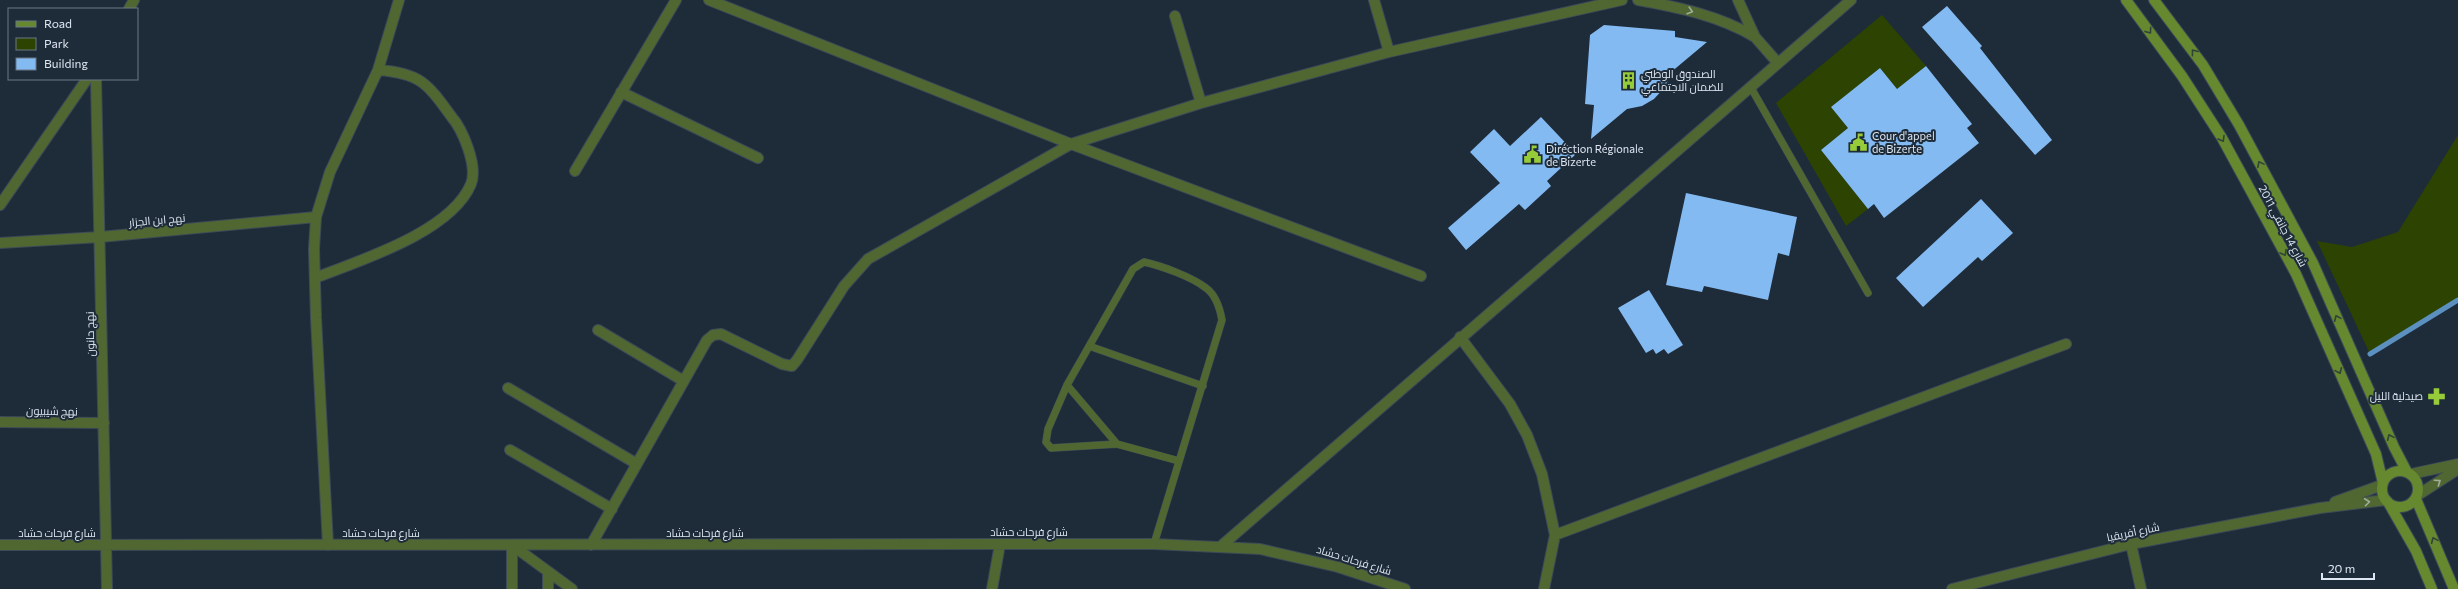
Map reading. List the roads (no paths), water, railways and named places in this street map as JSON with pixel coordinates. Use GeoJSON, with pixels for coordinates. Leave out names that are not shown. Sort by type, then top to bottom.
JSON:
{"type":"FeatureCollection","features":[{"type":"Feature","properties":{"kind":"main road","name":"شارع 14 جانفي 2011"},"geometry":{"type":"LineString","coordinates":[[2126,0],[2182,76],[2222,138],[2296,274],[2376,454],[2387,501],[2416,551],[2432,589]]}},
{"type":"Feature","properties":{"kind":"main road","name":"شارع 14 جانفي 2011"},"geometry":{"type":"LineString","coordinates":[[2154,0],[2203,65],[2239,125],[2313,263],[2394,447],[2409,473],[2418,483],[2417,497],[2454,589]]}},
{"type":"Feature","properties":{"kind":"main road"},"geometry":{"type":"LineString","coordinates":[[2383,484],[2393,472],[2409,473]]}},
{"type":"Feature","properties":{"kind":"main road"},"geometry":{"type":"LineString","coordinates":[[2387,501],[2393,506],[2406,506],[2417,497]]}},
{"type":"Feature","properties":{"kind":"street"},"geometry":{"type":"LineString","coordinates":[[328,545],[315,278],[314,249],[316,217],[330,172],[378,70],[399,0]]}},
{"type":"Feature","properties":{"kind":"street"},"geometry":{"type":"LineString","coordinates":[[575,171],[676,0]]}},
{"type":"Feature","properties":{"kind":"street"},"geometry":{"type":"LineString","coordinates":[[709,0],[1071,144],[1421,276]]}},
{"type":"Feature","properties":{"kind":"street"},"geometry":{"type":"LineString","coordinates":[[1374,0],[1388,52]]}},
{"type":"Feature","properties":{"kind":"street"},"geometry":{"type":"LineString","coordinates":[[591,545],[682,380],[707,340],[713,335],[721,334],[782,364],[792,366],[798,360],[844,286],[868,260],[1071,144],[1201,103],[1388,52],[1622,0]]}},
{"type":"Feature","properties":{"kind":"street"},"geometry":{"type":"LineString","coordinates":[[1638,0],[1674,7],[1728,23],[1755,37]]}},
{"type":"Feature","properties":{"kind":"street"},"geometry":{"type":"LineString","coordinates":[[1738,0],[1755,37],[1777,62]]}},
{"type":"Feature","properties":{"kind":"street"},"geometry":{"type":"LineString","coordinates":[[1220,548],[1460,337],[1777,62],[1851,0]]}},
{"type":"Feature","properties":{"kind":"street"},"geometry":{"type":"LineString","coordinates":[[1175,16],[1201,103]]}},
{"type":"Feature","properties":{"kind":"street"},"geometry":{"type":"LineString","coordinates":[[315,278],[412,238],[461,202],[472,182],[472,164],[468,149],[453,118],[436,96],[424,83],[414,77],[402,72],[378,70]]}},
{"type":"Feature","properties":{"kind":"street"},"geometry":{"type":"LineString","coordinates":[[0,205],[86,80]]}},
{"type":"Feature","properties":{"kind":"street","name":"نهج حانون"},"geometry":{"type":"LineString","coordinates":[[96,80],[107,589]]}},
{"type":"Feature","properties":{"kind":"street"},"geometry":{"type":"LineString","coordinates":[[621,92],[758,158]]}},
{"type":"Feature","properties":{"kind":"street","name":"نهج ابن الجزار"},"geometry":{"type":"LineString","coordinates":[[0,243],[100,237],[316,217]]}},
{"type":"Feature","properties":{"kind":"street"},"geometry":{"type":"LineString","coordinates":[[598,330],[682,380]]}},
{"type":"Feature","properties":{"kind":"street"},"geometry":{"type":"LineString","coordinates":[[1460,337],[1510,404],[1528,435],[1542,474],[1555,536],[1544,589]]}},
{"type":"Feature","properties":{"kind":"street"},"geometry":{"type":"LineString","coordinates":[[1555,536],[2066,344]]}},
{"type":"Feature","properties":{"kind":"street"},"geometry":{"type":"LineString","coordinates":[[508,388],[637,464]]}},
{"type":"Feature","properties":{"kind":"street","name":"نهج شيبيون"},"geometry":{"type":"LineString","coordinates":[[0,422],[104,423]]}},
{"type":"Feature","properties":{"kind":"street"},"geometry":{"type":"LineString","coordinates":[[510,450],[612,509]]}},
{"type":"Feature","properties":{"kind":"street"},"geometry":{"type":"LineString","coordinates":[[2409,473],[2458,464]]}},
{"type":"Feature","properties":{"kind":"street"},"geometry":{"type":"LineString","coordinates":[[2417,497],[2458,468]]}},
{"type":"Feature","properties":{"kind":"street","name":"شارع أفريقيا"},"geometry":{"type":"LineString","coordinates":[[2320,508],[2383,484]]}},
{"type":"Feature","properties":{"kind":"street","name":"شارع أفريقيا"},"geometry":{"type":"LineString","coordinates":[[1952,589],[2132,544],[2320,508],[2387,501]]}},
{"type":"Feature","properties":{"kind":"street"},"geometry":{"type":"LineString","coordinates":[[992,589],[1000,544]]}},
{"type":"Feature","properties":{"kind":"street","name":"شارع فرحات حشاد"},"geometry":{"type":"LineString","coordinates":[[0,545],[1154,544],[1260,549],[1297,556],[1405,589]]}},
{"type":"Feature","properties":{"kind":"street"},"geometry":{"type":"LineString","coordinates":[[2132,544],[2141,589]]}},
{"type":"Feature","properties":{"kind":"street"},"geometry":{"type":"LineString","coordinates":[[512,545],[572,589]]}},
{"type":"Feature","properties":{"kind":"street"},"geometry":{"type":"LineString","coordinates":[[512,545],[512,589]]}},
{"type":"Feature","properties":{"kind":"street"},"geometry":{"type":"LineString","coordinates":[[548,572],[548,589]]}},
{"type":"Feature","properties":{"kind":"lane"},"geometry":{"type":"LineString","coordinates":[[1750,86],[1868,293]]}},
{"type":"Feature","properties":{"kind":"lane"},"geometry":{"type":"LineString","coordinates":[[1154,544],[1222,320],[1218,304],[1207,288],[1158,265],[1144,262],[1133,269],[1067,385],[1048,429],[1046,442],[1052,448],[1117,444],[1179,461]]}},
{"type":"Feature","properties":{"kind":"lane"},"geometry":{"type":"LineString","coordinates":[[1089,346],[1203,386]]}},
{"type":"Feature","properties":{"kind":"lane"},"geometry":{"type":"LineString","coordinates":[[1067,385],[1117,444]]}},
{"type":"Feature","properties":{"kind":"waterway"},"geometry":{"type":"LineString","coordinates":[[2370,354],[2458,300]]}},
{"type":"Feature","properties":{"kind":"place","name":"الصندوق الوطني للضمان الاجتماعي"},"geometry":{"type":"Point","coordinates":[1628,80]}},
{"type":"Feature","properties":{"kind":"place","name":"Cour d'appel de Bizerte"},"geometry":{"type":"Point","coordinates":[1859,142]}},
{"type":"Feature","properties":{"kind":"place","name":"Diréction Régionale de Bizerte"},"geometry":{"type":"Point","coordinates":[1533,155]}},
{"type":"Feature","properties":{"kind":"place","name":"صيدلية الليل"},"geometry":{"type":"Point","coordinates":[2436,396]}}]}
